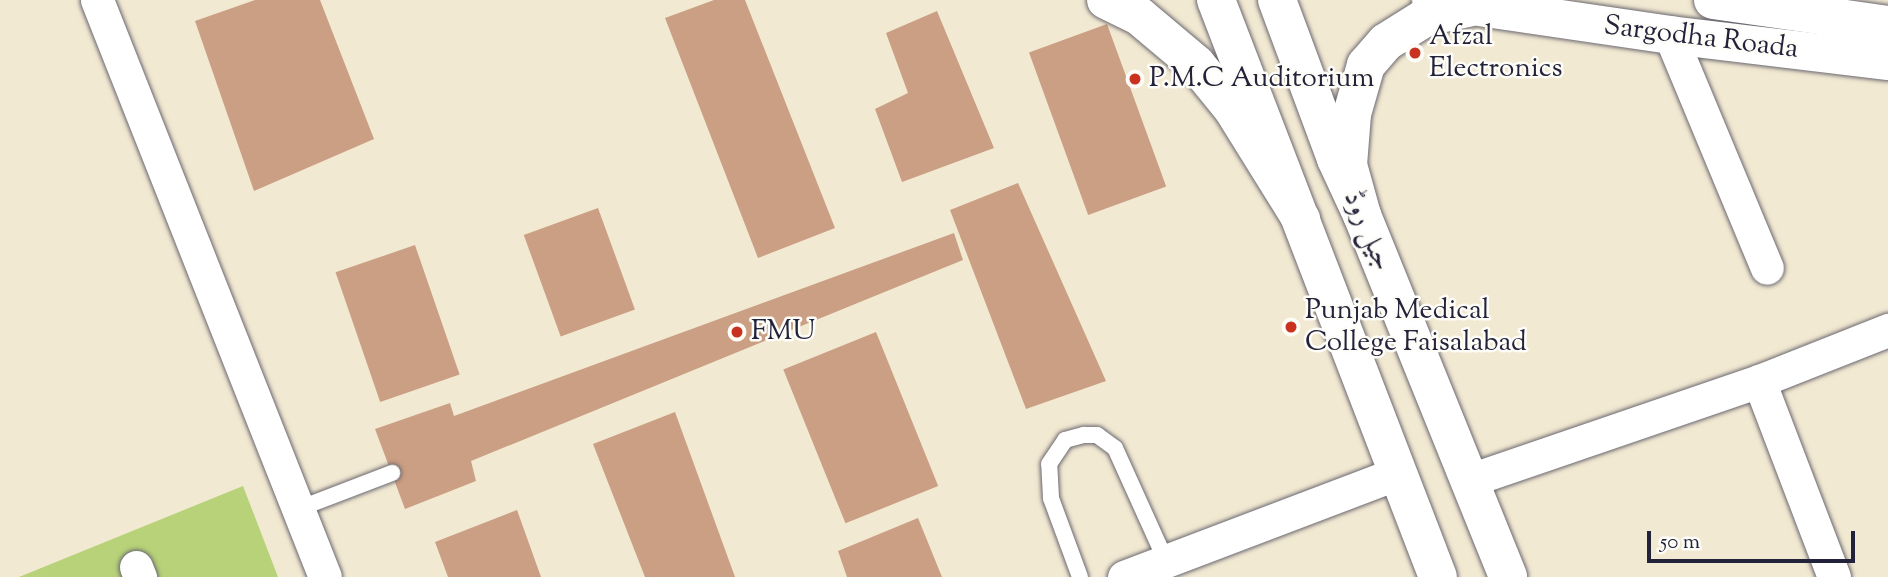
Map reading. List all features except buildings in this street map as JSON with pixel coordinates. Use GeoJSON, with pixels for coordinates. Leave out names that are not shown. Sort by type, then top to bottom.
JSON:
{"type":"FeatureCollection","features":[{"type":"Feature","properties":{"kind":"main road"},"geometry":{"type":"LineString","coordinates":[[1105,0],[1139,16],[1196,64],[1232,108],[1301,219]]}},
{"type":"Feature","properties":{"kind":"main road","name":"جیل روڈ"},"geometry":{"type":"LineString","coordinates":[[1216,0],[1438,577]]}},
{"type":"Feature","properties":{"kind":"main road","name":"جیل روڈ"},"geometry":{"type":"LineString","coordinates":[[1277,0],[1336,159],[1362,215],[1508,577]]}},
{"type":"Feature","properties":{"kind":"main road","name":"Sargodha Roada"},"geometry":{"type":"LineString","coordinates":[[1432,0],[1670,35],[1888,61]]}},
{"type":"Feature","properties":{"kind":"main road","name":"Sargodha Roada"},"geometry":{"type":"LineString","coordinates":[[1713,0],[1888,25]]}},
{"type":"Feature","properties":{"kind":"main road"},"geometry":{"type":"LineString","coordinates":[[1362,215],[1348,165],[1352,114],[1366,65],[1386,42],[1426,17],[1472,7],[1518,13]]}},
{"type":"Feature","properties":{"kind":"street"},"geometry":{"type":"LineString","coordinates":[[97,0],[325,577]]}},
{"type":"Feature","properties":{"kind":"street"},"geometry":{"type":"LineString","coordinates":[[1670,35],[1767,268]]}},
{"type":"Feature","properties":{"kind":"street"},"geometry":{"type":"LineString","coordinates":[[1470,480],[1759,381],[1888,330]]}},
{"type":"Feature","properties":{"kind":"street"},"geometry":{"type":"LineString","coordinates":[[1759,381],[1834,577]]}},
{"type":"Feature","properties":{"kind":"street"},"geometry":{"type":"LineString","coordinates":[[1124,577],[1398,473]]}},
{"type":"Feature","properties":{"kind":"lane"},"geometry":{"type":"LineString","coordinates":[[1080,577],[1051,498],[1049,464],[1065,440],[1084,435],[1097,435],[1115,449],[1166,561]]}},
{"type":"Feature","properties":{"kind":"lane"},"geometry":{"type":"LineString","coordinates":[[298,509],[392,473]]}},
{"type":"Feature","properties":{"kind":"green space"},"geometry":{"type":"Polygon","coordinates":[[[243,486],[278,577],[19,577],[243,486]]]}},
{"type":"Feature","properties":{"kind":"place","name":"Afzal Electronics"},"geometry":{"type":"Point","coordinates":[1415,53]}},
{"type":"Feature","properties":{"kind":"place","name":"P.M.C Auditorium"},"geometry":{"type":"Point","coordinates":[1135,79]}},
{"type":"Feature","properties":{"kind":"place","name":"Punjab Medical College Faisalabad"},"geometry":{"type":"Point","coordinates":[1291,327]}},
{"type":"Feature","properties":{"kind":"place","name":"FMU"},"geometry":{"type":"Point","coordinates":[737,332]}}]}
